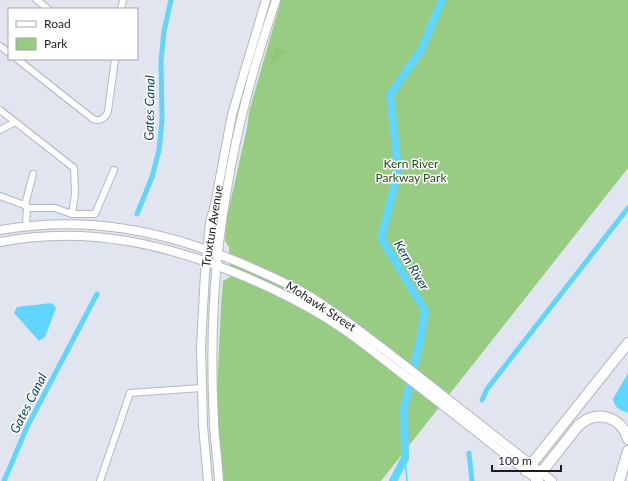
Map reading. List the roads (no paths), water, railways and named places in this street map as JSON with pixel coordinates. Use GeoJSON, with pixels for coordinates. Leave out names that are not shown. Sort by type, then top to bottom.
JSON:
{"type":"FeatureCollection","features":[{"type":"Feature","properties":{"kind":"highway"},"geometry":{"type":"LineString","coordinates":[[529,468],[628,343]]}},
{"type":"Feature","properties":{"kind":"highway"},"geometry":{"type":"LineString","coordinates":[[539,478],[578,426],[589,418],[602,417],[613,420],[622,428],[628,439]]}},
{"type":"Feature","properties":{"kind":"highway"},"geometry":{"type":"LineString","coordinates":[[619,481],[628,451]]}},
{"type":"Feature","properties":{"kind":"highway"},"geometry":{"type":"LineString","coordinates":[[626,481],[628,476]]}},
{"type":"Feature","properties":{"kind":"main road","name":"Truxtun Avenue"},"geometry":{"type":"LineString","coordinates":[[208,481],[201,388],[202,317],[210,222],[215,205],[232,115],[266,0]]}},
{"type":"Feature","properties":{"kind":"main road","name":"Truxtun Avenue"},"geometry":{"type":"LineString","coordinates":[[219,481],[214,425],[213,364],[214,310],[218,253],[227,188],[240,124],[256,64],[276,0]]}},
{"type":"Feature","properties":{"kind":"main road","name":"Mohawk Street"},"geometry":{"type":"LineString","coordinates":[[0,230],[50,224],[79,224],[111,226],[158,234],[194,244],[218,253],[285,282],[311,297],[362,332],[441,399],[529,468],[539,478],[552,481]]}},
{"type":"Feature","properties":{"kind":"main road"},"geometry":{"type":"LineString","coordinates":[[1,242],[22,231],[26,226]]}},
{"type":"Feature","properties":{"kind":"main road"},"geometry":{"type":"LineString","coordinates":[[116,239],[123,233],[142,232]]}},
{"type":"Feature","properties":{"kind":"main road","name":"Mohawk Street"},"geometry":{"type":"LineString","coordinates":[[1,242],[32,237],[63,235],[92,236],[143,244],[206,262],[284,294],[309,308],[337,325],[441,399]]}},
{"type":"Feature","properties":{"kind":"street"},"geometry":{"type":"LineString","coordinates":[[37,0],[47,8]]}},
{"type":"Feature","properties":{"kind":"street"},"geometry":{"type":"LineString","coordinates":[[17,60],[96,120],[105,118],[108,111],[115,60]]}},
{"type":"Feature","properties":{"kind":"street"},"geometry":{"type":"LineString","coordinates":[[0,110],[74,168],[75,194],[72,214]]}},
{"type":"Feature","properties":{"kind":"street"},"geometry":{"type":"LineString","coordinates":[[0,130],[16,122]]}},
{"type":"Feature","properties":{"kind":"street"},"geometry":{"type":"LineString","coordinates":[[0,196],[26,207],[55,208],[72,214],[95,214],[114,170]]}},
{"type":"Feature","properties":{"kind":"street"},"geometry":{"type":"LineString","coordinates":[[26,226],[26,207],[32,174]]}},
{"type":"Feature","properties":{"kind":"street"},"geometry":{"type":"LineString","coordinates":[[100,481],[130,393],[201,388]]}},
{"type":"Feature","properties":{"kind":"water"},"geometry":{"type":"Polygon","coordinates":[[[52,303],[56,308],[45,337],[39,341],[14,313],[17,307],[52,303]]]}},
{"type":"Feature","properties":{"kind":"water"},"geometry":{"type":"Polygon","coordinates":[[[628,373],[628,413],[616,407],[613,399],[628,373]]]}},
{"type":"Feature","properties":{"kind":"waterway","name":"Gates Canal"},"geometry":{"type":"LineString","coordinates":[[137,214],[152,177],[159,150],[162,120],[161,61],[164,31],[171,0]]}},
{"type":"Feature","properties":{"kind":"waterway","name":"Kern River"},"geometry":{"type":"LineString","coordinates":[[393,481],[405,458],[404,408],[420,340],[425,311],[381,238],[398,171],[390,95],[421,50],[442,0]]}},
{"type":"Feature","properties":{"kind":"waterway"},"geometry":{"type":"LineString","coordinates":[[482,400],[487,389],[628,208]]}},
{"type":"Feature","properties":{"kind":"waterway","name":"Gates Canal"},"geometry":{"type":"LineString","coordinates":[[4,481],[27,427],[97,294]]}},
{"type":"Feature","properties":{"kind":"waterway"},"geometry":{"type":"LineString","coordinates":[[469,453],[472,481]]}},
{"type":"Feature","properties":{"kind":"waterway"},"geometry":{"type":"LineString","coordinates":[[405,458],[407,481]]}},
{"type":"Feature","properties":{"kind":"park label","name":"Kern River Parkway Park"},"geometry":{"type":"Point","coordinates":[411,170]}}]}
